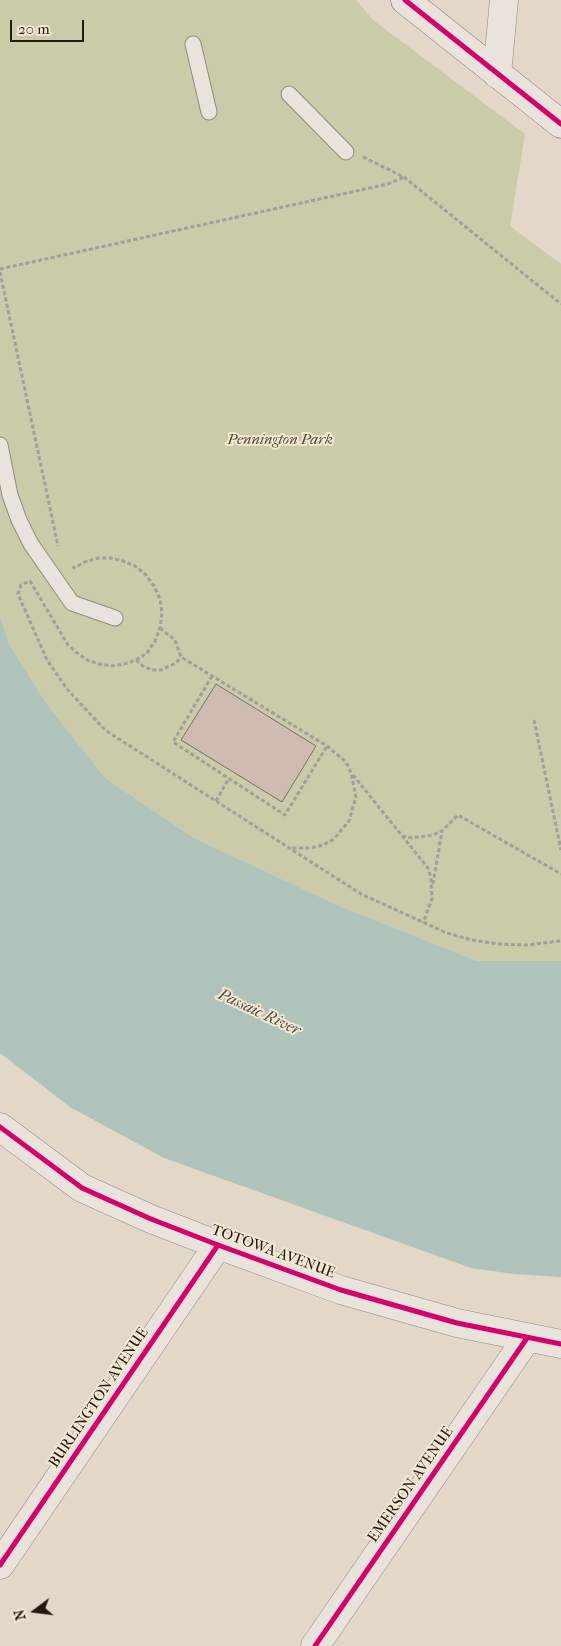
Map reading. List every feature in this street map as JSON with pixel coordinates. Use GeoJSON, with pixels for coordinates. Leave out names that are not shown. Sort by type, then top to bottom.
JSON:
{"type":"FeatureCollection","features":[{"type":"Feature","properties":{"kind":"street"},"geometry":{"type":"LineString","coordinates":[[405,0],[561,124]]}},
{"type":"Feature","properties":{"kind":"street"},"geometry":{"type":"LineString","coordinates":[[497,74],[504,0]]}},
{"type":"Feature","properties":{"kind":"street","name":"TOTOWA AVENUE"},"geometry":{"type":"LineString","coordinates":[[0,1127],[82,1188],[151,1219],[218,1245],[341,1290],[457,1323],[561,1344]]}},
{"type":"Feature","properties":{"kind":"street","name":"BURLINGTON AVENUE"},"geometry":{"type":"LineString","coordinates":[[0,1565],[218,1245]]}},
{"type":"Feature","properties":{"kind":"street","name":"EMERSON AVENUE"},"geometry":{"type":"LineString","coordinates":[[315,1646],[527,1338]]}},
{"type":"Feature","properties":{"kind":"lane"},"geometry":{"type":"LineString","coordinates":[[193,44],[208,112]]}},
{"type":"Feature","properties":{"kind":"lane"},"geometry":{"type":"LineString","coordinates":[[289,94],[346,152]]}},
{"type":"Feature","properties":{"kind":"lane"},"geometry":{"type":"LineString","coordinates":[[0,445],[10,495],[19,520],[31,544],[72,603],[115,618]]}},
{"type":"Feature","properties":{"kind":"path"},"geometry":{"type":"LineString","coordinates":[[346,152],[363,157],[404,177],[561,304]]}},
{"type":"Feature","properties":{"kind":"path"},"geometry":{"type":"LineString","coordinates":[[59,549],[0,271],[388,184],[404,177]]}},
{"type":"Feature","properties":{"kind":"path"},"geometry":{"type":"LineString","coordinates":[[70,563],[74,568],[98,558],[111,558],[135,566],[145,574],[154,586],[160,599],[162,613],[160,628],[155,641],[147,653],[136,660],[112,666],[87,660],[68,645],[30,581],[21,585],[18,594],[47,660],[67,689],[105,730],[361,894],[423,923],[456,935],[498,944],[525,945],[561,941]]}},
{"type":"Feature","properties":{"kind":"path"},"geometry":{"type":"LineString","coordinates":[[160,628],[175,640],[181,656],[327,746],[346,762],[352,773],[428,868],[432,889]]}},
{"type":"Feature","properties":{"kind":"path"},"geometry":{"type":"LineString","coordinates":[[136,660],[152,670],[161,670],[176,663],[181,656]]}},
{"type":"Feature","properties":{"kind":"path"},"geometry":{"type":"LineString","coordinates":[[212,676],[173,742],[285,815],[327,746]]}},
{"type":"Feature","properties":{"kind":"path"},"geometry":{"type":"LineString","coordinates":[[534,720],[561,850]]}},
{"type":"Feature","properties":{"kind":"path"},"geometry":{"type":"LineString","coordinates":[[288,847],[306,849],[323,845],[343,831],[350,821],[356,797],[352,773]]}},
{"type":"Feature","properties":{"kind":"path"},"geometry":{"type":"LineString","coordinates":[[216,801],[229,778]]}},
{"type":"Feature","properties":{"kind":"path"},"geometry":{"type":"LineString","coordinates":[[402,836],[423,838],[433,835],[442,830],[458,815],[561,874]]}},
{"type":"Feature","properties":{"kind":"path"},"geometry":{"type":"LineString","coordinates":[[423,923],[430,906],[442,830]]}},
{"type":"Feature","properties":{"kind":"green space","name":"Pennington Park"},"geometry":{"type":"Polygon","coordinates":[[[0,0],[356,0],[373,20],[525,134],[510,226],[561,264],[561,961],[477,961],[337,905],[194,838],[105,778],[46,703],[9,644],[0,616],[0,0]]]}},
{"type":"Feature","properties":{"kind":"water","name":"Passaic River"},"geometry":{"type":"Polygon","coordinates":[[[0,616],[9,644],[46,703],[105,778],[194,838],[337,905],[477,961],[561,961],[561,1277],[514,1274],[471,1268],[164,1158],[70,1107],[0,1053],[0,616]]]}},
{"type":"Feature","properties":{"kind":"building"},"geometry":{"type":"Polygon","coordinates":[[[216,684],[316,746],[282,802],[181,740],[216,684]]]}},
{"type":"Feature","properties":{"kind":"cycle path"},"geometry":{"type":"LineString","coordinates":[[405,0],[561,124]]}},
{"type":"Feature","properties":{"kind":"cycle path"},"geometry":{"type":"LineString","coordinates":[[0,1127],[82,1188],[151,1219],[218,1245],[341,1290],[457,1323],[561,1344]]}},
{"type":"Feature","properties":{"kind":"cycle path"},"geometry":{"type":"LineString","coordinates":[[0,1565],[218,1245]]}},
{"type":"Feature","properties":{"kind":"cycle path"},"geometry":{"type":"LineString","coordinates":[[315,1646],[527,1338]]}}]}
